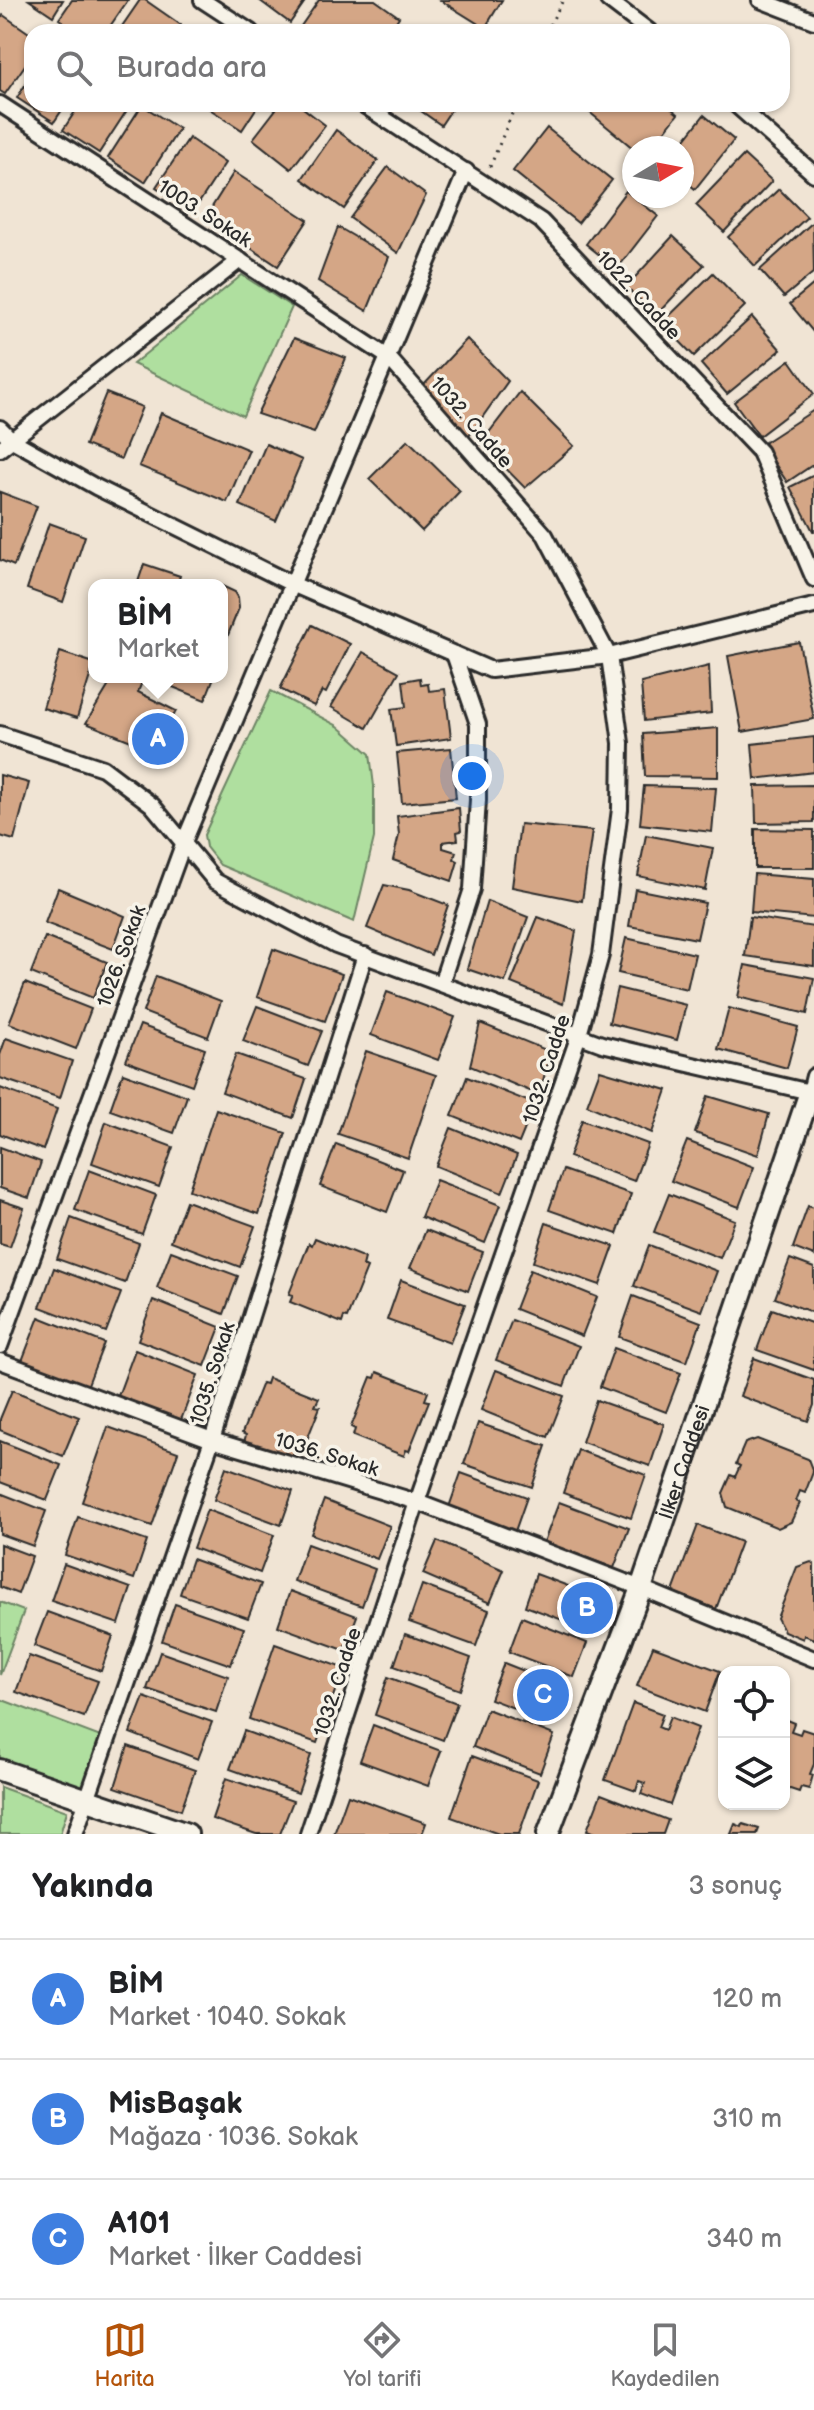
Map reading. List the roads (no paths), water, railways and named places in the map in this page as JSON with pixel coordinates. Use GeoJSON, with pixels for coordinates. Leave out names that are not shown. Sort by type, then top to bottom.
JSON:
{"type":"FeatureCollection","features":[{"type":"Feature","properties":{"kind":"street"},"geometry":{"type":"LineString","coordinates":[[202,0],[239,24]]}},
{"type":"Feature","properties":{"kind":"street"},"geometry":{"type":"LineString","coordinates":[[608,0],[640,24]]}},
{"type":"Feature","properties":{"kind":"street"},"geometry":{"type":"LineString","coordinates":[[760,0],[814,21]]}},
{"type":"Feature","properties":{"kind":"street","name":"1003. Sokak"},"geometry":{"type":"LineString","coordinates":[[0,104],[388,357]]}},
{"type":"Feature","properties":{"kind":"street","name":"1022. Cadde"},"geometry":{"type":"LineString","coordinates":[[374,112],[541,221],[760,452],[814,579]]}},
{"type":"Feature","properties":{"kind":"street"},"geometry":{"type":"LineString","coordinates":[[744,112],[814,174]]}},
{"type":"Feature","properties":{"kind":"street","name":"1026. Sokak"},"geometry":{"type":"LineString","coordinates":[[0,1346],[184,842],[466,171]]}},
{"type":"Feature","properties":{"kind":"street"},"geometry":{"type":"LineString","coordinates":[[6,444],[240,260]]}},
{"type":"Feature","properties":{"kind":"street","name":"1032. Cadde"},"geometry":{"type":"LineString","coordinates":[[308,1834],[417,1502],[579,1035],[601,955],[620,809],[621,743],[609,656],[545,535],[388,357]]}},
{"type":"Feature","properties":{"kind":"street"},"geometry":{"type":"LineString","coordinates":[[0,428],[6,444],[292,584],[491,670],[609,656],[814,606]]}},
{"type":"Feature","properties":{"kind":"street"},"geometry":{"type":"LineString","coordinates":[[441,984],[472,889],[478,800],[478,724],[454,654]]}},
{"type":"Feature","properties":{"kind":"street"},"geometry":{"type":"LineString","coordinates":[[0,734],[103,768],[152,805],[215,881],[336,945],[602,1044],[813,1087]]}},
{"type":"Feature","properties":{"kind":"street","name":"1035. Sokak"},"geometry":{"type":"LineString","coordinates":[[75,1834],[212,1440],[365,955]]}},
{"type":"Feature","properties":{"kind":"street","name":"İlker Caddesi"},"geometry":{"type":"LineString","coordinates":[[548,1834],[641,1588],[813,1087]]}},
{"type":"Feature","properties":{"kind":"street","name":"1036. Sokak"},"geometry":{"type":"LineString","coordinates":[[0,1361],[212,1440],[417,1502],[641,1588],[814,1659]]}},
{"type":"Feature","properties":{"kind":"street"},"geometry":{"type":"LineString","coordinates":[[0,1770],[187,1834]]}},
{"type":"Feature","properties":{"kind":"place","name":"BİM"},"geometry":{"type":"Point","coordinates":[158,739]}},
{"type":"Feature","properties":{"kind":"place","name":"MisBaşak"},"geometry":{"type":"Point","coordinates":[587,1608]}},
{"type":"Feature","properties":{"kind":"place","name":"A101"},"geometry":{"type":"Point","coordinates":[543,1695]}}]}
